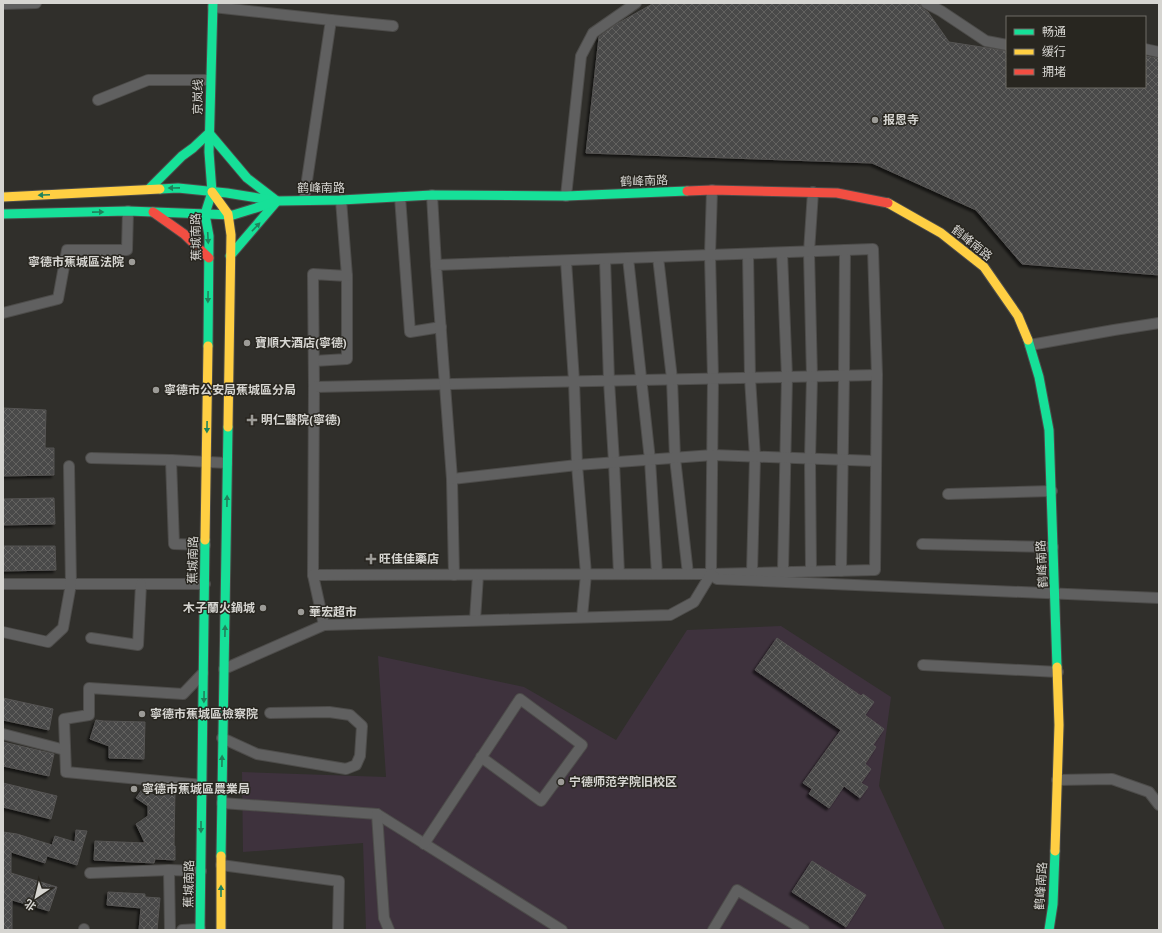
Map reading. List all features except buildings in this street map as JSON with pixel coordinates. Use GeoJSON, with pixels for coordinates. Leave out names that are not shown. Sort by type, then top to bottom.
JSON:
{"type":"FeatureCollection","features":[{"type":"Feature","properties":{"kind":"main road","name":"京岚线"},"geometry":{"type":"LineString","coordinates":[[212,192],[209,133],[213,5]]}},
{"type":"Feature","properties":{"kind":"main road"},"geometry":{"type":"LineString","coordinates":[[149,189],[182,156],[209,133],[247,178],[278,201]]}},
{"type":"Feature","properties":{"kind":"main road"},"geometry":{"type":"LineString","coordinates":[[3,197],[178,188],[278,201]]}},
{"type":"Feature","properties":{"kind":"main road","name":"鹤峰南路"},"geometry":{"type":"LineString","coordinates":[[278,201],[342,200],[432,195],[566,196],[712,190],[837,193],[890,203],[941,234],[984,267],[1018,316],[1030,345],[1040,377],[1049,430],[1056,594],[1059,725],[1053,904],[1049,930]]}},
{"type":"Feature","properties":{"kind":"main road"},"geometry":{"type":"LineString","coordinates":[[212,192],[228,214],[231,235],[222,738],[221,930]]}},
{"type":"Feature","properties":{"kind":"main road","name":"蕉城南路"},"geometry":{"type":"LineString","coordinates":[[200,930],[202,871],[209,236],[205,214],[212,192]]}},
{"type":"Feature","properties":{"kind":"main road"},"geometry":{"type":"LineString","coordinates":[[3,214],[128,211],[233,215],[278,201]]}},
{"type":"Feature","properties":{"kind":"main road"},"geometry":{"type":"LineString","coordinates":[[230,256],[278,201]]}},
{"type":"Feature","properties":{"kind":"main road"},"geometry":{"type":"LineString","coordinates":[[152,212],[184,234],[208,258]]}},
{"type":"Feature","properties":{"kind":"street"},"geometry":{"type":"LineString","coordinates":[[3,4],[36,3]]}},
{"type":"Feature","properties":{"kind":"street"},"geometry":{"type":"LineString","coordinates":[[566,196],[581,56],[593,33],[636,3]]}},
{"type":"Feature","properties":{"kind":"street"},"geometry":{"type":"LineString","coordinates":[[926,3],[941,11],[986,41],[1006,45]]}},
{"type":"Feature","properties":{"kind":"street"},"geometry":{"type":"LineString","coordinates":[[213,5],[331,20],[393,26]]}},
{"type":"Feature","properties":{"kind":"street"},"geometry":{"type":"LineString","coordinates":[[304,200],[331,20]]}},
{"type":"Feature","properties":{"kind":"street"},"geometry":{"type":"LineString","coordinates":[[1146,49],[1159,52]]}},
{"type":"Feature","properties":{"kind":"street"},"geometry":{"type":"LineString","coordinates":[[98,100],[148,80],[210,80]]}},
{"type":"Feature","properties":{"kind":"street"},"geometry":{"type":"LineString","coordinates":[[224,669],[324,624],[670,615],[694,602],[711,574],[713,378],[710,255],[712,190]]}},
{"type":"Feature","properties":{"kind":"street"},"geometry":{"type":"LineString","coordinates":[[811,571],[810,458],[812,376],[809,252],[813,192]]}},
{"type":"Feature","properties":{"kind":"street"},"geometry":{"type":"LineString","coordinates":[[432,195],[452,479],[454,575]]}},
{"type":"Feature","properties":{"kind":"street"},"geometry":{"type":"LineString","coordinates":[[400,197],[410,332],[441,327]]}},
{"type":"Feature","properties":{"kind":"street"},"geometry":{"type":"LineString","coordinates":[[314,361],[347,359],[347,276],[342,200]]}},
{"type":"Feature","properties":{"kind":"street"},"geometry":{"type":"LineString","coordinates":[[3,312],[58,298],[67,250],[126,250],[128,211]]}},
{"type":"Feature","properties":{"kind":"street"},"geometry":{"type":"LineString","coordinates":[[313,575],[711,574],[875,570],[877,375],[873,249],[436,265]]}},
{"type":"Feature","properties":{"kind":"street"},"geometry":{"type":"LineString","coordinates":[[841,570],[845,250]]}},
{"type":"Feature","properties":{"kind":"street"},"geometry":{"type":"LineString","coordinates":[[782,252],[787,377],[784,572]]}},
{"type":"Feature","properties":{"kind":"street"},"geometry":{"type":"LineString","coordinates":[[748,254],[750,378],[755,457],[752,573]]}},
{"type":"Feature","properties":{"kind":"street"},"geometry":{"type":"LineString","coordinates":[[658,257],[672,379],[675,458],[688,574]]}},
{"type":"Feature","properties":{"kind":"street"},"geometry":{"type":"LineString","coordinates":[[628,258],[650,460],[657,574]]}},
{"type":"Feature","properties":{"kind":"street"},"geometry":{"type":"LineString","coordinates":[[605,259],[609,381],[619,574]]}},
{"type":"Feature","properties":{"kind":"street"},"geometry":{"type":"LineString","coordinates":[[566,260],[586,574],[582,617]]}},
{"type":"Feature","properties":{"kind":"street"},"geometry":{"type":"LineString","coordinates":[[324,624],[313,575],[313,274],[347,276]]}},
{"type":"Feature","properties":{"kind":"street"},"geometry":{"type":"LineString","coordinates":[[1030,345],[1159,323]]}},
{"type":"Feature","properties":{"kind":"street"},"geometry":{"type":"LineString","coordinates":[[314,387],[877,375]]}},
{"type":"Feature","properties":{"kind":"street"},"geometry":{"type":"LineString","coordinates":[[452,479],[578,465],[713,455],[875,461]]}},
{"type":"Feature","properties":{"kind":"street"},"geometry":{"type":"LineString","coordinates":[[91,458],[227,463]]}},
{"type":"Feature","properties":{"kind":"street"},"geometry":{"type":"LineString","coordinates":[[171,460],[174,544],[205,545]]}},
{"type":"Feature","properties":{"kind":"street"},"geometry":{"type":"LineString","coordinates":[[3,632],[48,642],[63,628],[71,584],[69,466]]}},
{"type":"Feature","properties":{"kind":"street"},"geometry":{"type":"LineString","coordinates":[[948,494],[1052,491]]}},
{"type":"Feature","properties":{"kind":"street"},"geometry":{"type":"LineString","coordinates":[[922,544],[1053,547]]}},
{"type":"Feature","properties":{"kind":"street"},"geometry":{"type":"LineString","coordinates":[[475,620],[478,574]]}},
{"type":"Feature","properties":{"kind":"street"},"geometry":{"type":"LineString","coordinates":[[711,574],[717,579],[1159,598]]}},
{"type":"Feature","properties":{"kind":"street"},"geometry":{"type":"LineString","coordinates":[[3,584],[205,584]]}},
{"type":"Feature","properties":{"kind":"street"},"geometry":{"type":"LineString","coordinates":[[91,638],[138,645],[140,584]]}},
{"type":"Feature","properties":{"kind":"street"},"geometry":{"type":"LineString","coordinates":[[923,665],[1058,672]]}},
{"type":"Feature","properties":{"kind":"street"},"geometry":{"type":"LineString","coordinates":[[202,785],[66,772],[64,719],[89,716],[90,688],[183,694],[204,673]]}},
{"type":"Feature","properties":{"kind":"street"},"geometry":{"type":"LineString","coordinates":[[424,844],[481,757],[520,699],[582,745],[541,801],[481,757]]}},
{"type":"Feature","properties":{"kind":"street"},"geometry":{"type":"LineString","coordinates":[[222,738],[257,754],[346,769],[356,765],[360,756],[362,726],[350,715],[329,712],[270,713]]}},
{"type":"Feature","properties":{"kind":"street"},"geometry":{"type":"LineString","coordinates":[[3,734],[65,750]]}},
{"type":"Feature","properties":{"kind":"street"},"geometry":{"type":"LineString","coordinates":[[1057,780],[1112,779],[1148,792],[1159,805]]}},
{"type":"Feature","properties":{"kind":"street"},"geometry":{"type":"LineString","coordinates":[[222,803],[377,814],[562,930]]}},
{"type":"Feature","properties":{"kind":"street"},"geometry":{"type":"LineString","coordinates":[[377,814],[384,918],[389,930]]}},
{"type":"Feature","properties":{"kind":"street"},"geometry":{"type":"LineString","coordinates":[[221,865],[339,881],[338,930]]}},
{"type":"Feature","properties":{"kind":"street"},"geometry":{"type":"LineString","coordinates":[[169,870],[170,930]]}},
{"type":"Feature","properties":{"kind":"street"},"geometry":{"type":"LineString","coordinates":[[90,873],[169,870],[202,871]]}},
{"type":"Feature","properties":{"kind":"street"},"geometry":{"type":"LineString","coordinates":[[713,930],[737,890],[804,930]]}},
{"type":"Feature","properties":{"kind":"street"},"geometry":{"type":"LineString","coordinates":[[182,930],[200,930]]}},
{"type":"Feature","properties":{"kind":"shaded area","name":"宁德师范学院旧校区"},"geometry":{"type":"Polygon","coordinates":[[[781,626],[891,697],[879,786],[945,930],[366,930],[363,843],[243,852],[242,772],[386,777],[378,656],[524,687],[616,740],[687,630],[781,626]]]}},
{"type":"Feature","properties":{"kind":"traffic: fast"},"geometry":{"type":"LineString","coordinates":[[208,346],[209,236],[205,214],[212,192],[209,152],[213,3]]}},
{"type":"Feature","properties":{"kind":"traffic: fast"},"geometry":{"type":"LineString","coordinates":[[149,189],[182,156],[209,133],[247,178],[277,201],[230,256]]}},
{"type":"Feature","properties":{"kind":"traffic: fast"},"geometry":{"type":"LineString","coordinates":[[160,189],[178,188],[227,193],[277,201],[341,200],[432,195],[566,196],[687,191]]}},
{"type":"Feature","properties":{"kind":"traffic: fast"},"geometry":{"type":"LineString","coordinates":[[3,214],[128,211],[233,215],[275,202]]}},
{"type":"Feature","properties":{"kind":"traffic: fast"},"geometry":{"type":"LineString","coordinates":[[1028,340],[1039,377],[1049,430],[1057,667]]}},
{"type":"Feature","properties":{"kind":"traffic: fast"},"geometry":{"type":"LineString","coordinates":[[221,856],[228,427]]}},
{"type":"Feature","properties":{"kind":"traffic: fast"},"geometry":{"type":"LineString","coordinates":[[200,930],[205,540]]}},
{"type":"Feature","properties":{"kind":"traffic: fast"},"geometry":{"type":"LineString","coordinates":[[1049,930],[1053,904],[1055,851]]}},
{"type":"Feature","properties":{"kind":"traffic: slow"},"geometry":{"type":"LineString","coordinates":[[3,197],[160,189]]}},
{"type":"Feature","properties":{"kind":"traffic: slow"},"geometry":{"type":"LineString","coordinates":[[212,192],[228,214],[231,235],[228,427]]}},
{"type":"Feature","properties":{"kind":"traffic: slow"},"geometry":{"type":"LineString","coordinates":[[888,203],[941,233],[984,267],[1018,316],[1028,340]]}},
{"type":"Feature","properties":{"kind":"traffic: slow"},"geometry":{"type":"LineString","coordinates":[[205,540],[208,346]]}},
{"type":"Feature","properties":{"kind":"traffic: slow"},"geometry":{"type":"LineString","coordinates":[[1055,851],[1059,725],[1057,667]]}},
{"type":"Feature","properties":{"kind":"traffic: slow"},"geometry":{"type":"LineString","coordinates":[[221,856],[221,930]]}},
{"type":"Feature","properties":{"kind":"traffic: jam"},"geometry":{"type":"LineString","coordinates":[[687,191],[712,190],[837,193],[888,203]]}},
{"type":"Feature","properties":{"kind":"traffic: jam"},"geometry":{"type":"LineString","coordinates":[[153,212],[184,234],[209,258]]}},
{"type":"Feature","properties":{"kind":"place","name":"报恩寺"},"geometry":{"type":"Point","coordinates":[875,120]}},
{"type":"Feature","properties":{"kind":"place","name":"寧德市蕉城區法院"},"geometry":{"type":"Point","coordinates":[132,262]}},
{"type":"Feature","properties":{"kind":"place","name":"寶順大酒店(寧德)"},"geometry":{"type":"Point","coordinates":[247,343]}},
{"type":"Feature","properties":{"kind":"place","name":"寧德市公安局蕉城區分局"},"geometry":{"type":"Point","coordinates":[156,390]}},
{"type":"Feature","properties":{"kind":"place","name":"明仁醫院(寧德)"},"geometry":{"type":"Point","coordinates":[252,420]}},
{"type":"Feature","properties":{"kind":"place","name":"旺佳佳藥店"},"geometry":{"type":"Point","coordinates":[371,559]}},
{"type":"Feature","properties":{"kind":"place","name":"木子蘭火鍋城"},"geometry":{"type":"Point","coordinates":[263,608]}},
{"type":"Feature","properties":{"kind":"place","name":"華宏超市"},"geometry":{"type":"Point","coordinates":[301,612]}},
{"type":"Feature","properties":{"kind":"place","name":"寧德市蕉城區檢察院"},"geometry":{"type":"Point","coordinates":[142,714]}},
{"type":"Feature","properties":{"kind":"place","name":"宁德师范学院旧校区"},"geometry":{"type":"Point","coordinates":[561,782]}},
{"type":"Feature","properties":{"kind":"place","name":"寧德市蕉城區農業局"},"geometry":{"type":"Point","coordinates":[134,789]}}]}
